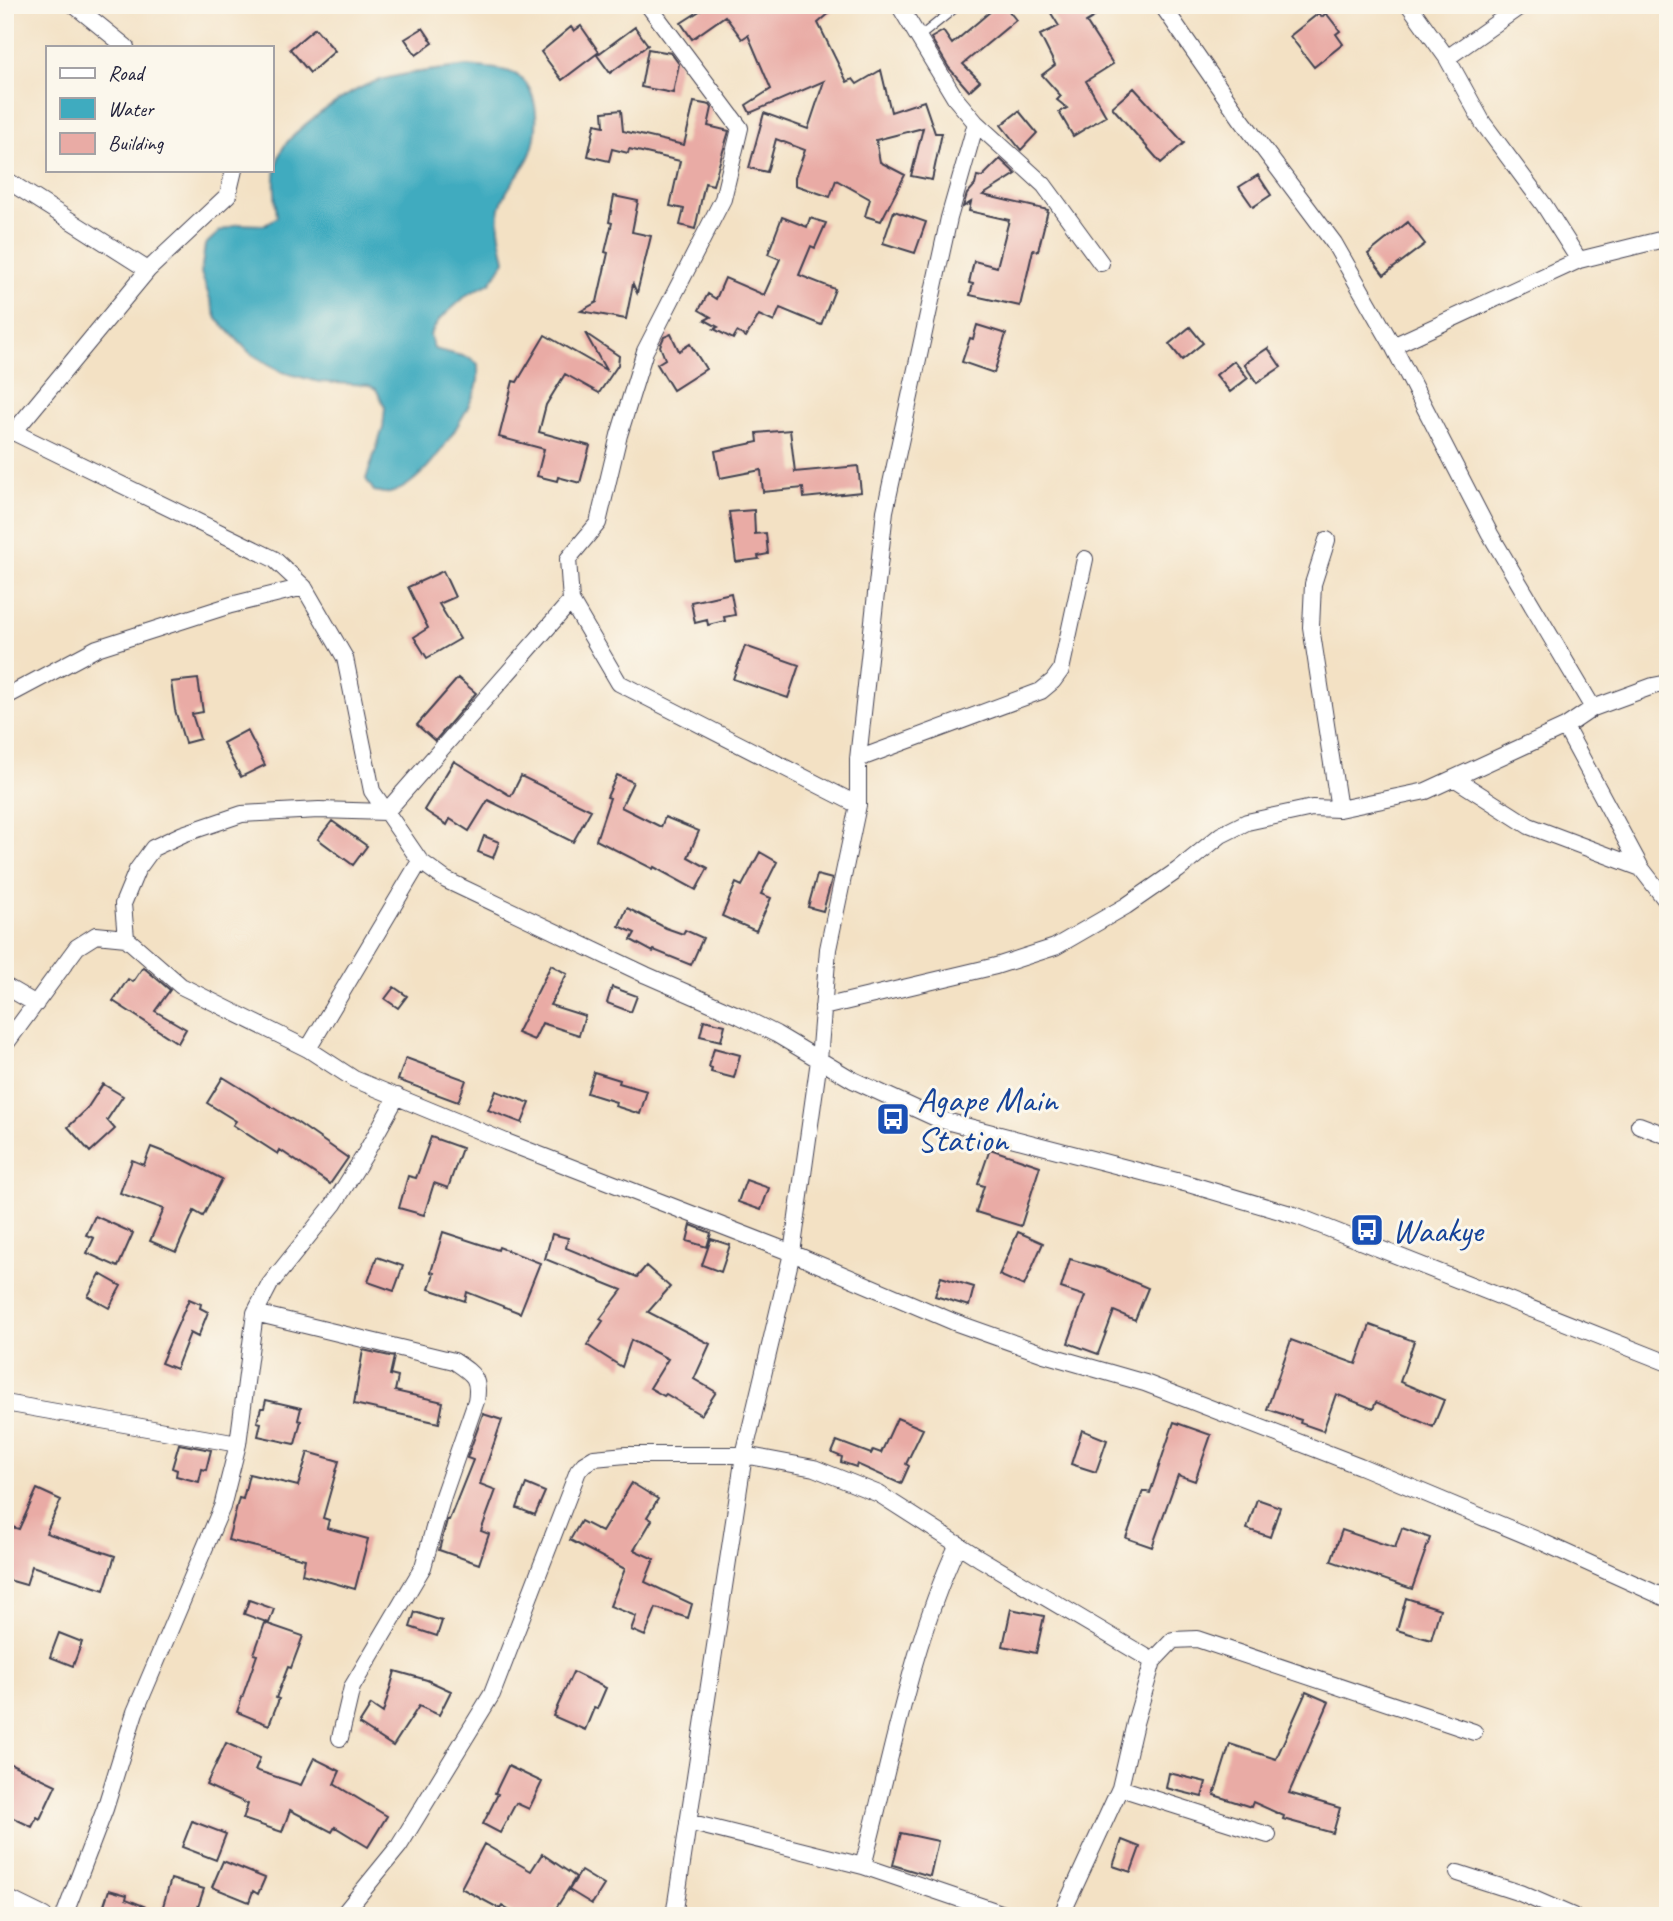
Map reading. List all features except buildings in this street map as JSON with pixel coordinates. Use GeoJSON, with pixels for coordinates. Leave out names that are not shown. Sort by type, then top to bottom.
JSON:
{"type":"FeatureCollection","features":[{"type":"Feature","properties":{"kind":"street"},"geometry":{"type":"LineString","coordinates":[[74,5],[125,46]]}},
{"type":"Feature","properties":{"kind":"street"},"geometry":{"type":"LineString","coordinates":[[648,5],[740,128],[723,199],[645,351],[619,435],[598,523],[568,559],[570,601],[618,683],[858,805]]}},
{"type":"Feature","properties":{"kind":"street"},"geometry":{"type":"LineString","coordinates":[[899,5],[955,98],[976,123],[1044,185],[1101,263]]}},
{"type":"Feature","properties":{"kind":"street"},"geometry":{"type":"LineString","coordinates":[[1162,5],[1241,119],[1334,243],[1393,346],[1490,534],[1593,708]]}},
{"type":"Feature","properties":{"kind":"street"},"geometry":{"type":"LineString","coordinates":[[1409,5],[1447,58],[1483,123],[1544,205],[1578,260]]}},
{"type":"Feature","properties":{"kind":"street"},"geometry":{"type":"LineString","coordinates":[[1447,58],[1522,5]]}},
{"type":"Feature","properties":{"kind":"street"},"geometry":{"type":"LineString","coordinates":[[674,1916],[744,1455],[792,1253],[819,1060],[828,949],[858,805],[858,759],[885,511],[949,218],[976,123]]}},
{"type":"Feature","properties":{"kind":"street"},"geometry":{"type":"LineString","coordinates":[[234,172],[228,195],[148,270],[9,430],[274,559],[304,587],[345,659],[372,790],[420,860],[446,880],[646,975],[740,1016],[877,1092],[938,1119],[1192,1185],[1297,1216],[1668,1363]]}},
{"type":"Feature","properties":{"kind":"street"},"geometry":{"type":"LineString","coordinates":[[5,179],[148,270]]}},
{"type":"Feature","properties":{"kind":"street"},"geometry":{"type":"LineString","coordinates":[[1393,346],[1578,260],[1668,238]]}},
{"type":"Feature","properties":{"kind":"street"},"geometry":{"type":"LineString","coordinates":[[1326,540],[1313,584],[1311,627],[1339,809]]}},
{"type":"Feature","properties":{"kind":"street"},"geometry":{"type":"LineString","coordinates":[[858,759],[1041,691],[1061,670],[1084,559]]}},
{"type":"Feature","properties":{"kind":"street"},"geometry":{"type":"LineString","coordinates":[[5,697],[97,648],[231,606],[304,587]]}},
{"type":"Feature","properties":{"kind":"street"},"geometry":{"type":"LineString","coordinates":[[386,812],[570,601]]}},
{"type":"Feature","properties":{"kind":"street"},"geometry":{"type":"LineString","coordinates":[[823,1007],[996,966],[1055,947],[1126,906],[1178,870],[1221,835],[1247,822],[1312,808],[1339,809],[1426,791],[1565,727],[1593,708],[1668,683]]}},
{"type":"Feature","properties":{"kind":"street"},"geometry":{"type":"LineString","coordinates":[[1565,727],[1641,868],[1668,903]]}},
{"type":"Feature","properties":{"kind":"street"},"geometry":{"type":"LineString","coordinates":[[1454,778],[1529,826],[1641,868]]}},
{"type":"Feature","properties":{"kind":"street"},"geometry":{"type":"LineString","coordinates":[[126,938],[123,904],[137,870],[153,848],[183,834],[242,814],[319,810],[386,812]]}},
{"type":"Feature","properties":{"kind":"street"},"geometry":{"type":"LineString","coordinates":[[308,1049],[420,860]]}},
{"type":"Feature","properties":{"kind":"street"},"geometry":{"type":"LineString","coordinates":[[5,1045],[77,947],[96,935],[126,938],[181,986],[308,1049],[355,1079],[506,1142],[792,1253],[954,1322],[1044,1354],[1145,1383],[1360,1466],[1542,1542],[1668,1599]]}},
{"type":"Feature","properties":{"kind":"street"},"geometry":{"type":"LineString","coordinates":[[5,986],[36,1004]]}},
{"type":"Feature","properties":{"kind":"street"},"geometry":{"type":"LineString","coordinates":[[64,1916],[105,1808],[135,1712],[222,1507],[238,1444],[255,1313],[270,1284],[334,1204],[365,1156],[397,1096]]}},
{"type":"Feature","properties":{"kind":"street"},"geometry":{"type":"LineString","coordinates":[[1639,1125],[1668,1136]]}},
{"type":"Feature","properties":{"kind":"street"},"geometry":{"type":"LineString","coordinates":[[255,1313],[454,1360],[473,1374],[479,1385],[423,1567],[352,1687],[340,1738]]}},
{"type":"Feature","properties":{"kind":"street"},"geometry":{"type":"LineString","coordinates":[[5,1403],[238,1444]]}},
{"type":"Feature","properties":{"kind":"street"},"geometry":{"type":"LineString","coordinates":[[342,1916],[399,1846],[492,1694],[578,1471],[594,1458],[626,1455],[744,1455],[814,1468],[879,1494],[1153,1661]]}},
{"type":"Feature","properties":{"kind":"street"},"geometry":{"type":"LineString","coordinates":[[863,1866],[939,1585],[958,1544]]}},
{"type":"Feature","properties":{"kind":"street"},"geometry":{"type":"LineString","coordinates":[[1061,1916],[1120,1788],[1153,1661],[1173,1640],[1197,1639],[1474,1732]]}},
{"type":"Feature","properties":{"kind":"street"},"geometry":{"type":"LineString","coordinates":[[1120,1788],[1268,1835]]}},
{"type":"Feature","properties":{"kind":"street"},"geometry":{"type":"LineString","coordinates":[[688,1822],[863,1866],[1010,1916]]}},
{"type":"Feature","properties":{"kind":"street"},"geometry":{"type":"LineString","coordinates":[[1458,1873],[1520,1893],[1573,1916]]}},
{"type":"Feature","properties":{"kind":"street"},"geometry":{"type":"LineString","coordinates":[[5,1896],[44,1916]]}},
{"type":"Feature","properties":{"kind":"lane"},"geometry":{"type":"LineString","coordinates":[[918,37],[959,5]]}},
{"type":"Feature","properties":{"kind":"water"},"geometry":{"type":"Polygon","coordinates":[[[467,66],[505,70],[524,81],[534,100],[536,112],[533,147],[505,194],[500,208],[499,228],[505,261],[490,283],[468,294],[439,320],[430,335],[434,349],[470,358],[478,364],[478,383],[472,399],[454,432],[417,477],[390,493],[374,491],[366,479],[383,428],[385,407],[376,389],[368,385],[319,382],[282,372],[250,353],[217,319],[201,273],[205,245],[220,231],[238,224],[265,225],[277,217],[275,177],[280,154],[296,133],[323,111],[377,81],[410,73],[467,66]]]}},
{"type":"Feature","properties":{"kind":"place","name":"Agape Main Station"},"geometry":{"type":"Point","coordinates":[893,1119]}},
{"type":"Feature","properties":{"kind":"place","name":"Waakye"},"geometry":{"type":"Point","coordinates":[1367,1230]}}]}
